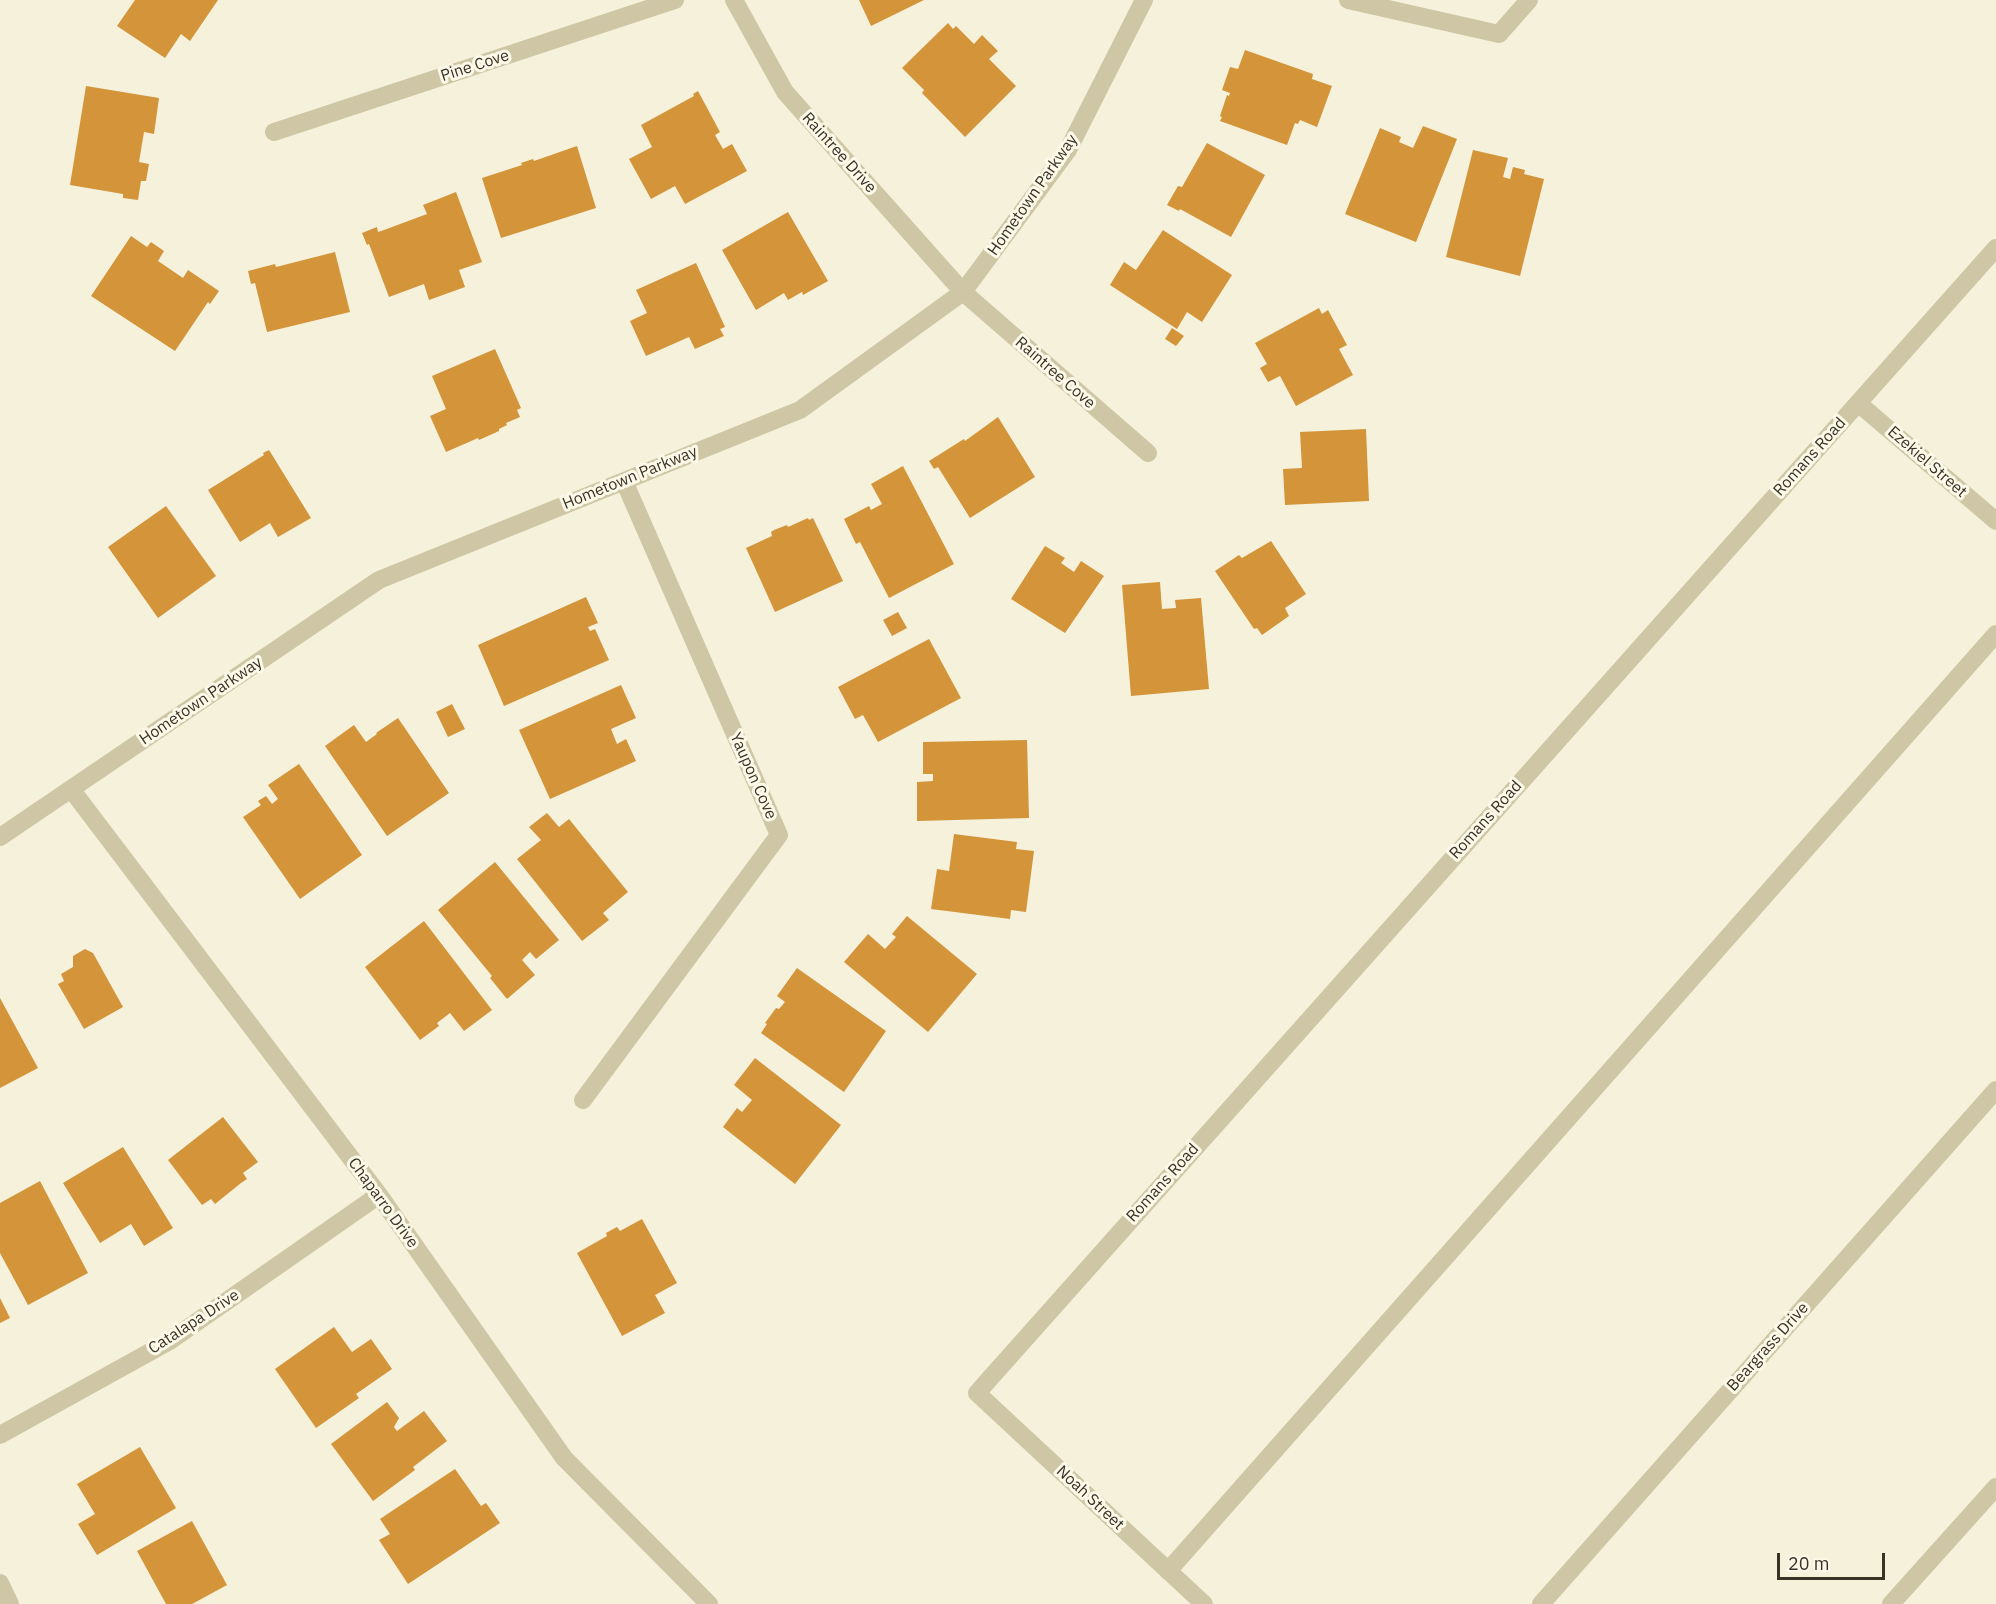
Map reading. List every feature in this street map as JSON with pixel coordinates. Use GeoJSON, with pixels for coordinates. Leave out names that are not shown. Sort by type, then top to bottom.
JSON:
{"type":"FeatureCollection","features":[{"type":"Feature","properties":{"kind":"street","name":"Pine Cove"},"geometry":{"type":"LineString","coordinates":[[274,132],[675,0]]}},
{"type":"Feature","properties":{"kind":"street","name":"Raintree Drive"},"geometry":{"type":"LineString","coordinates":[[734,0],[785,92],[963,292]]}},
{"type":"Feature","properties":{"kind":"street","name":"Hometown Parkway"},"geometry":{"type":"LineString","coordinates":[[0,837],[379,580],[800,410],[963,292],[1068,150],[1144,0]]}},
{"type":"Feature","properties":{"kind":"street"},"geometry":{"type":"LineString","coordinates":[[1348,0],[1499,34],[1529,0]]}},
{"type":"Feature","properties":{"kind":"street","name":"Romans Road"},"geometry":{"type":"LineString","coordinates":[[977,1392],[1996,248]]}},
{"type":"Feature","properties":{"kind":"street","name":"Raintree Cove"},"geometry":{"type":"LineString","coordinates":[[963,292],[1148,453]]}},
{"type":"Feature","properties":{"kind":"street","name":"Ezekiel Street"},"geometry":{"type":"LineString","coordinates":[[1858,403],[1996,521]]}},
{"type":"Feature","properties":{"kind":"street","name":"Yaupon Cove"},"geometry":{"type":"LineString","coordinates":[[583,1100],[779,835],[624,480]]}},
{"type":"Feature","properties":{"kind":"street"},"geometry":{"type":"LineString","coordinates":[[1168,1570],[1996,634]]}},
{"type":"Feature","properties":{"kind":"street","name":"Chaparro Drive"},"geometry":{"type":"LineString","coordinates":[[71,789],[379,1196],[564,1458],[709,1604]]}},
{"type":"Feature","properties":{"kind":"street","name":"Beargrass Drive"},"geometry":{"type":"LineString","coordinates":[[1540,1604],[1996,1090]]}},
{"type":"Feature","properties":{"kind":"street","name":"Catalapa Drive"},"geometry":{"type":"LineString","coordinates":[[0,1435],[168,1342],[379,1196]]}},
{"type":"Feature","properties":{"kind":"street","name":"Noah Street"},"geometry":{"type":"LineString","coordinates":[[977,1392],[1204,1604]]}},
{"type":"Feature","properties":{"kind":"street"},"geometry":{"type":"LineString","coordinates":[[1891,1604],[1996,1487]]}},
{"type":"Feature","properties":{"kind":"street"},"geometry":{"type":"LineString","coordinates":[[0,1583],[10,1604]]}},
{"type":"Feature","properties":{"kind":"building"},"geometry":{"type":"Polygon","coordinates":[[[135,0],[218,0],[190,41],[181,34],[165,58],[117,26],[135,0]]]}},
{"type":"Feature","properties":{"kind":"building"},"geometry":{"type":"Polygon","coordinates":[[[859,0],[924,0],[871,26],[859,0]]]}},
{"type":"Feature","properties":{"kind":"building"},"geometry":{"type":"Polygon","coordinates":[[[948,23],[953,29],[956,26],[974,44],[982,35],[998,51],[989,59],[1016,86],[965,137],[922,93],[924,90],[902,68],[948,23]]]}},
{"type":"Feature","properties":{"kind":"building"},"geometry":{"type":"Polygon","coordinates":[[[1245,50],[1313,74],[1312,79],[1332,86],[1317,127],[1300,120],[1298,124],[1295,123],[1287,145],[1220,121],[1227,95],[1229,96],[1230,93],[1222,90],[1230,67],[1238,69],[1245,50]]]}},
{"type":"Feature","properties":{"kind":"building"},"geometry":{"type":"Polygon","coordinates":[[[86,86],[159,98],[154,134],[144,132],[139,162],[149,164],[146,181],[141,181],[138,200],[123,198],[123,194],[70,185],[86,86]]]}},
{"type":"Feature","properties":{"kind":"building"},"geometry":{"type":"Polygon","coordinates":[[[698,91],[720,132],[715,135],[723,149],[732,144],[747,171],[685,204],[675,186],[651,199],[629,159],[652,147],[641,125],[694,96],[693,94],[698,91]]]}},
{"type":"Feature","properties":{"kind":"building"},"geometry":{"type":"Polygon","coordinates":[[[1423,126],[1457,139],[1416,242],[1345,214],[1380,128],[1401,137],[1399,142],[1413,148],[1423,126]]]}},
{"type":"Feature","properties":{"kind":"building"},"geometry":{"type":"Polygon","coordinates":[[[1207,143],[1265,175],[1231,237],[1180,209],[1179,211],[1167,205],[1178,186],[1182,187],[1207,143]]]}},
{"type":"Feature","properties":{"kind":"building"},"geometry":{"type":"Polygon","coordinates":[[[577,146],[596,208],[501,238],[482,178],[577,146]]]}},
{"type":"Feature","properties":{"kind":"building"},"geometry":{"type":"Polygon","coordinates":[[[1473,150],[1508,158],[1503,177],[1510,179],[1513,167],[1525,170],[1524,174],[1544,179],[1520,276],[1446,257],[1473,150]]]}},
{"type":"Feature","properties":{"kind":"building"},"geometry":{"type":"Polygon","coordinates":[[[456,192],[482,262],[459,270],[465,287],[429,300],[424,284],[389,297],[369,244],[367,245],[362,233],[377,227],[378,232],[427,214],[423,205],[456,192]]]}},
{"type":"Feature","properties":{"kind":"building"},"geometry":{"type":"Polygon","coordinates":[[[788,212],[828,281],[803,295],[802,292],[788,300],[784,293],[756,310],[722,250],[788,212]]]}},
{"type":"Feature","properties":{"kind":"building"},"geometry":{"type":"Polygon","coordinates":[[[1163,230],[1232,275],[1202,322],[1187,312],[1177,329],[1110,285],[1124,262],[1136,270],[1163,230]]]}},
{"type":"Feature","properties":{"kind":"building"},"geometry":{"type":"Polygon","coordinates":[[[131,236],[147,247],[151,242],[164,251],[158,261],[183,278],[188,270],[219,291],[210,304],[208,302],[175,351],[91,296],[131,236]]]}},
{"type":"Feature","properties":{"kind":"building"},"geometry":{"type":"Polygon","coordinates":[[[335,252],[350,312],[267,332],[255,283],[251,284],[248,271],[275,264],[276,267],[335,252]]]}},
{"type":"Feature","properties":{"kind":"building"},"geometry":{"type":"Polygon","coordinates":[[[696,263],[725,327],[720,329],[724,336],[695,349],[689,337],[646,356],[630,321],[647,313],[636,290],[696,263]]]}},
{"type":"Feature","properties":{"kind":"building"},"geometry":{"type":"Polygon","coordinates":[[[1319,308],[1322,314],[1328,310],[1347,345],[1339,349],[1353,375],[1296,406],[1280,376],[1268,382],[1260,368],[1267,364],[1255,343],[1319,308]]]}},
{"type":"Feature","properties":{"kind":"building"},"geometry":{"type":"Polygon","coordinates":[[[1172,328],[1184,336],[1176,346],[1165,339],[1172,328]]]}},
{"type":"Feature","properties":{"kind":"building"},"geometry":{"type":"Polygon","coordinates":[[[495,349],[521,408],[517,410],[520,417],[506,423],[507,425],[499,431],[446,452],[430,416],[446,409],[432,376],[495,349]]]}},
{"type":"Feature","properties":{"kind":"building"},"geometry":{"type":"Polygon","coordinates":[[[998,417],[1035,477],[970,518],[938,467],[934,469],[929,461],[964,439],[965,441],[998,417]]]}},
{"type":"Feature","properties":{"kind":"building"},"geometry":{"type":"Polygon","coordinates":[[[1366,429],[1369,501],[1285,505],[1283,469],[1302,468],[1300,432],[1366,429]]]}},
{"type":"Feature","properties":{"kind":"building"},"geometry":{"type":"Polygon","coordinates":[[[269,450],[311,518],[278,537],[270,523],[240,542],[208,490],[269,450]]]}},
{"type":"Feature","properties":{"kind":"building"},"geometry":{"type":"Polygon","coordinates":[[[903,466],[954,564],[889,598],[860,542],[856,544],[844,519],[869,506],[871,510],[882,504],[871,484],[903,466]]]}},
{"type":"Feature","properties":{"kind":"building"},"geometry":{"type":"Polygon","coordinates":[[[166,506],[216,576],[158,618],[108,547],[166,506]]]}},
{"type":"Feature","properties":{"kind":"building"},"geometry":{"type":"Polygon","coordinates":[[[808,518],[809,520],[813,518],[843,581],[775,612],[746,548],[772,536],[771,532],[774,530],[787,525],[788,527],[808,518]]]}},
{"type":"Feature","properties":{"kind":"building"},"geometry":{"type":"Polygon","coordinates":[[[1271,541],[1306,594],[1285,608],[1289,616],[1262,635],[1257,628],[1254,629],[1215,571],[1239,555],[1242,558],[1271,541]]]}},
{"type":"Feature","properties":{"kind":"building"},"geometry":{"type":"Polygon","coordinates":[[[1045,546],[1065,558],[1061,563],[1074,572],[1081,561],[1104,576],[1065,633],[1011,599],[1045,546]]]}},
{"type":"Feature","properties":{"kind":"building"},"geometry":{"type":"Polygon","coordinates":[[[1160,582],[1162,609],[1176,608],[1175,600],[1201,598],[1209,689],[1131,696],[1122,585],[1160,582]]]}},
{"type":"Feature","properties":{"kind":"building"},"geometry":{"type":"Polygon","coordinates":[[[586,597],[598,623],[588,627],[590,631],[595,629],[609,660],[504,706],[478,645],[586,597]]]}},
{"type":"Feature","properties":{"kind":"building"},"geometry":{"type":"Polygon","coordinates":[[[898,612],[907,628],[892,636],[883,620],[898,612]]]}},
{"type":"Feature","properties":{"kind":"building"},"geometry":{"type":"Polygon","coordinates":[[[929,639],[961,698],[878,742],[863,715],[855,719],[838,687],[929,639]]]}},
{"type":"Feature","properties":{"kind":"building"},"geometry":{"type":"Polygon","coordinates":[[[621,685],[636,718],[611,729],[617,744],[626,739],[636,761],[550,799],[519,730],[621,685]]]}},
{"type":"Feature","properties":{"kind":"building"},"geometry":{"type":"Polygon","coordinates":[[[452,704],[465,729],[448,737],[436,712],[452,704]]]}},
{"type":"Feature","properties":{"kind":"building"},"geometry":{"type":"Polygon","coordinates":[[[398,718],[449,793],[387,836],[325,746],[354,725],[366,742],[398,718]]]}},
{"type":"Feature","properties":{"kind":"building"},"geometry":{"type":"Polygon","coordinates":[[[1027,740],[1029,818],[917,821],[917,782],[933,781],[933,774],[923,774],[923,742],[1027,740]]]}},
{"type":"Feature","properties":{"kind":"building"},"geometry":{"type":"Polygon","coordinates":[[[299,764],[362,855],[300,899],[243,817],[261,805],[258,801],[266,796],[272,804],[278,799],[268,785],[299,764]]]}},
{"type":"Feature","properties":{"kind":"building"},"geometry":{"type":"Polygon","coordinates":[[[547,813],[559,827],[569,819],[628,892],[603,913],[609,920],[582,941],[517,859],[541,840],[529,827],[547,813]]]}},
{"type":"Feature","properties":{"kind":"building"},"geometry":{"type":"Polygon","coordinates":[[[954,834],[1017,842],[1016,849],[1034,851],[1026,912],[1011,910],[1010,919],[931,909],[937,869],[949,871],[954,834]]]}},
{"type":"Feature","properties":{"kind":"building"},"geometry":{"type":"Polygon","coordinates":[[[495,862],[559,940],[536,959],[530,952],[522,960],[535,975],[507,999],[490,978],[492,976],[438,910],[495,862]]]}},
{"type":"Feature","properties":{"kind":"building"},"geometry":{"type":"Polygon","coordinates":[[[907,916],[977,974],[928,1032],[844,962],[868,934],[885,949],[896,937],[892,934],[907,916]]]}},
{"type":"Feature","properties":{"kind":"building"},"geometry":{"type":"Polygon","coordinates":[[[424,921],[492,1010],[464,1031],[450,1013],[437,1023],[439,1026],[420,1040],[365,967],[424,921]]]}},
{"type":"Feature","properties":{"kind":"building"},"geometry":{"type":"Polygon","coordinates":[[[85,949],[93,953],[123,1007],[84,1029],[58,984],[64,981],[61,974],[73,967],[73,956],[85,949]]]}},
{"type":"Feature","properties":{"kind":"building"},"geometry":{"type":"Polygon","coordinates":[[[797,968],[886,1031],[844,1092],[761,1033],[776,1008],[779,1009],[785,1002],[777,996],[797,968]]]}},
{"type":"Feature","properties":{"kind":"building"},"geometry":{"type":"Polygon","coordinates":[[[0,998],[38,1068],[0,1088],[0,998]]]}},
{"type":"Feature","properties":{"kind":"building"},"geometry":{"type":"Polygon","coordinates":[[[755,1058],[841,1125],[795,1184],[723,1127],[737,1108],[742,1112],[752,1100],[734,1085],[755,1058]]]}},
{"type":"Feature","properties":{"kind":"building"},"geometry":{"type":"Polygon","coordinates":[[[223,1117],[258,1162],[243,1173],[247,1179],[215,1204],[211,1199],[202,1205],[168,1160],[223,1117]]]}},
{"type":"Feature","properties":{"kind":"building"},"geometry":{"type":"Polygon","coordinates":[[[123,1147],[173,1228],[144,1246],[131,1224],[100,1243],[63,1183],[123,1147]]]}},
{"type":"Feature","properties":{"kind":"building"},"geometry":{"type":"Polygon","coordinates":[[[40,1181],[88,1273],[28,1305],[0,1253],[0,1203],[40,1181]]]}},
{"type":"Feature","properties":{"kind":"building"},"geometry":{"type":"Polygon","coordinates":[[[642,1219],[677,1283],[655,1295],[665,1313],[622,1336],[577,1253],[607,1236],[606,1233],[617,1227],[620,1231],[642,1219]]]}},
{"type":"Feature","properties":{"kind":"building"},"geometry":{"type":"Polygon","coordinates":[[[0,1298],[10,1318],[0,1323],[0,1298]]]}},
{"type":"Feature","properties":{"kind":"building"},"geometry":{"type":"Polygon","coordinates":[[[334,1327],[352,1352],[371,1339],[392,1369],[356,1394],[359,1398],[316,1428],[275,1369],[334,1327]]]}},
{"type":"Feature","properties":{"kind":"building"},"geometry":{"type":"Polygon","coordinates":[[[387,1402],[399,1418],[394,1427],[397,1431],[424,1411],[447,1441],[413,1467],[415,1470],[373,1501],[331,1444],[387,1402]]]}},
{"type":"Feature","properties":{"kind":"building"},"geometry":{"type":"Polygon","coordinates":[[[140,1447],[176,1508],[97,1555],[78,1524],[95,1514],[77,1484],[140,1447]]]}},
{"type":"Feature","properties":{"kind":"building"},"geometry":{"type":"Polygon","coordinates":[[[455,1469],[481,1506],[486,1503],[500,1523],[408,1584],[379,1540],[390,1534],[380,1519],[455,1469]]]}},
{"type":"Feature","properties":{"kind":"building"},"geometry":{"type":"Polygon","coordinates":[[[192,1521],[227,1585],[192,1604],[166,1604],[137,1551],[192,1521]]]}}]}
